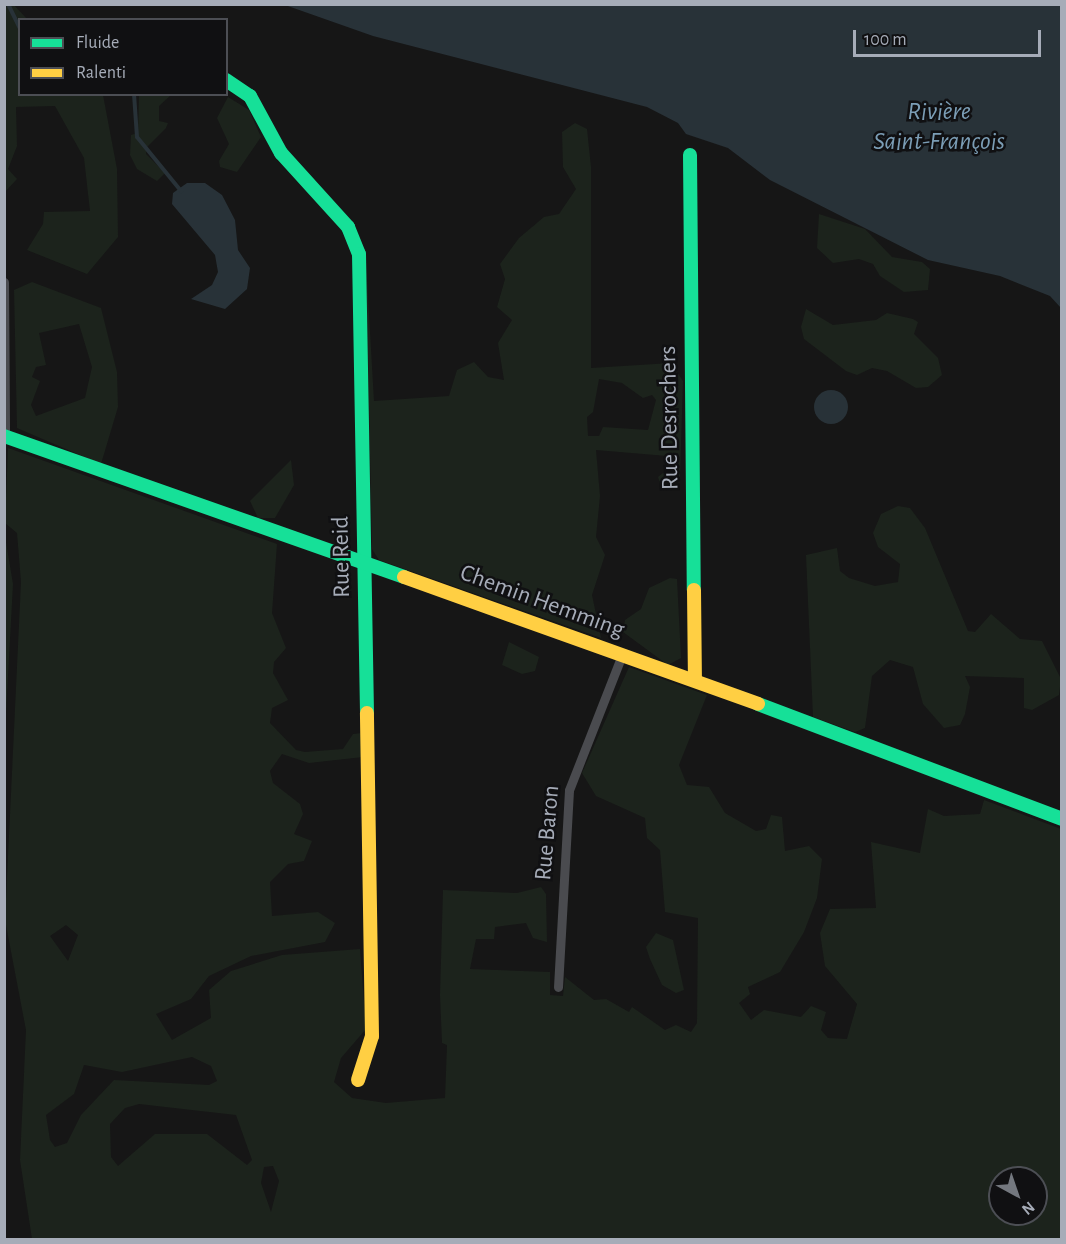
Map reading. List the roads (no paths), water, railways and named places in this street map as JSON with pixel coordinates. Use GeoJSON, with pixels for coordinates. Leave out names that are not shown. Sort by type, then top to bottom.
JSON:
{"type":"FeatureCollection","features":[{"type":"Feature","properties":{"kind":"street","name":"Rue Reid"},"geometry":{"type":"LineString","coordinates":[[228,81],[250,96],[291,167],[348,227],[358,248],[372,1025],[371,1049],[358,1080]]}},
{"type":"Feature","properties":{"kind":"street","name":"Rue Desrochers"},"geometry":{"type":"LineString","coordinates":[[690,155],[695,680]]}},
{"type":"Feature","properties":{"kind":"street"},"geometry":{"type":"LineString","coordinates":[[4,282],[5,436]]}},
{"type":"Feature","properties":{"kind":"street","name":"Chemin Hemming"},"geometry":{"type":"LineString","coordinates":[[5,436],[695,680],[1062,819]]}},
{"type":"Feature","properties":{"kind":"street","name":"Rue Baron"},"geometry":{"type":"LineString","coordinates":[[558,987],[569,790],[622,655]]}},
{"type":"Feature","properties":{"kind":"water","name":"Rivière Saint-François"},"geometry":{"type":"Polygon","coordinates":[[[285,5],[1061,5],[1061,308],[1050,296],[1000,276],[928,260],[770,180],[728,148],[686,134],[678,123],[647,107],[373,36],[285,5]]]}},
{"type":"Feature","properties":{"kind":"water"},"geometry":{"type":"Polygon","coordinates":[[[187,183],[205,183],[222,195],[235,220],[238,250],[250,268],[247,289],[225,309],[191,299],[212,285],[218,272],[215,255],[172,204],[173,193],[187,183]]]}},
{"type":"Feature","properties":{"kind":"water"},"geometry":{"type":"Polygon","coordinates":[[[831,390],[843,395],[848,407],[843,419],[831,424],[819,419],[814,407],[819,395],[831,390]]]}},
{"type":"Feature","properties":{"kind":"waterway"},"geometry":{"type":"LineString","coordinates":[[8,4],[18,25]]}},
{"type":"Feature","properties":{"kind":"waterway"},"geometry":{"type":"LineString","coordinates":[[134,96],[137,137],[181,191]]}}]}
